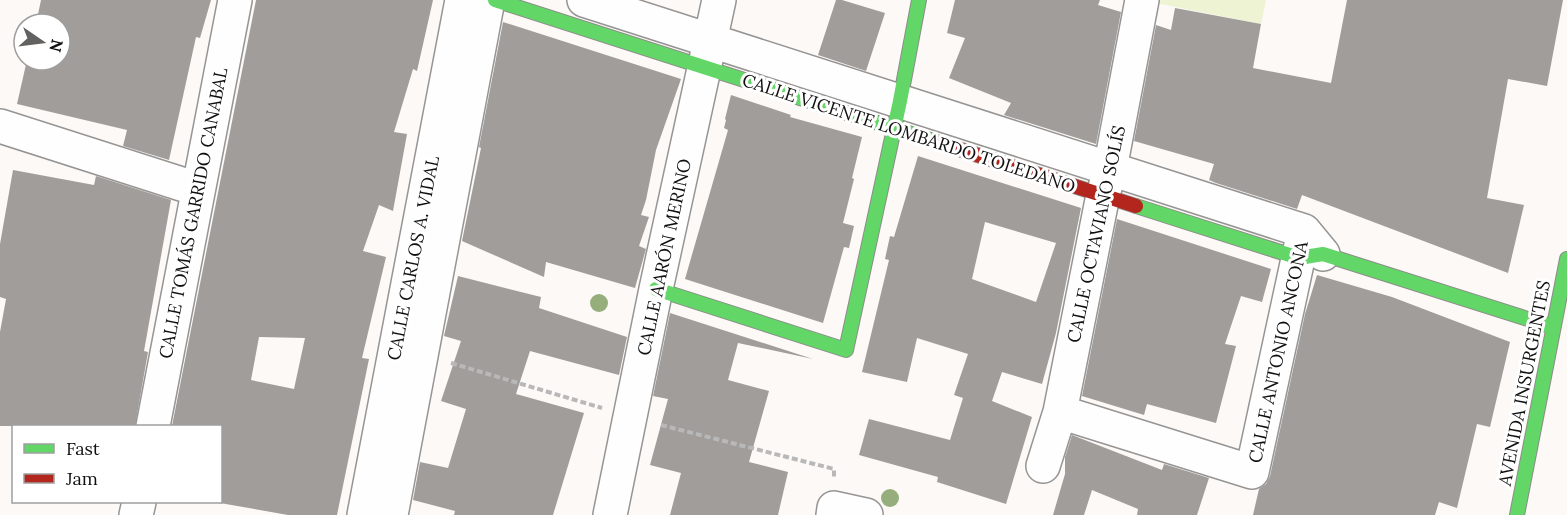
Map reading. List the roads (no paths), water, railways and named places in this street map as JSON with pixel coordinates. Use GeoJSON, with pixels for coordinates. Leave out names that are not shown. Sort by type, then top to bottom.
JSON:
{"type":"FeatureCollection","features":[{"type":"Feature","properties":{"kind":"street","name":"CALLE TOMÁS GARRIDO CANABAL"},"geometry":{"type":"LineString","coordinates":[[153,425],[235,0]]}},
{"type":"Feature","properties":{"kind":"street","name":"CALLE CARLOS A. VIDAL"},"geometry":{"type":"LineString","coordinates":[[364,515],[462,0]]}},
{"type":"Feature","properties":{"kind":"street","name":"CALLE CARLOS A. VIDAL"},"geometry":{"type":"LineString","coordinates":[[391,515],[488,0]]}},
{"type":"Feature","properties":{"kind":"street","name":"CALLE VICENTE LOMBARDO TOLEDANO"},"geometry":{"type":"LineString","coordinates":[[495,0],[709,54],[1553,327]]}},
{"type":"Feature","properties":{"kind":"street","name":"CALLE VICENTE LOMBARDO TOLEDANO"},"geometry":{"type":"LineString","coordinates":[[584,0],[709,54]]}},
{"type":"Feature","properties":{"kind":"street","name":"CALLE AARÓN MERINO"},"geometry":{"type":"LineString","coordinates":[[610,515],[719,0]]}},
{"type":"Feature","properties":{"kind":"street"},"geometry":{"type":"LineString","coordinates":[[656,289],[846,350],[897,115],[919,0]]}},
{"type":"Feature","properties":{"kind":"street","name":"CALLE OCTAVIANO SOLÍS"},"geometry":{"type":"LineString","coordinates":[[1043,466],[1060,412],[1142,0]]}},
{"type":"Feature","properties":{"kind":"street"},"geometry":{"type":"LineString","coordinates":[[0,126],[197,189]]}},
{"type":"Feature","properties":{"kind":"street","name":"CALLE ANTONIO ANCONA"},"geometry":{"type":"LineString","coordinates":[[1060,412],[1252,472],[1309,248]]}},
{"type":"Feature","properties":{"kind":"street","name":"AVENIDA INSURGENTES"},"geometry":{"type":"LineString","coordinates":[[1517,515],[1567,259]]}},
{"type":"Feature","properties":{"kind":"street"},"geometry":{"type":"LineString","coordinates":[[834,511],[866,515]]}}]}
